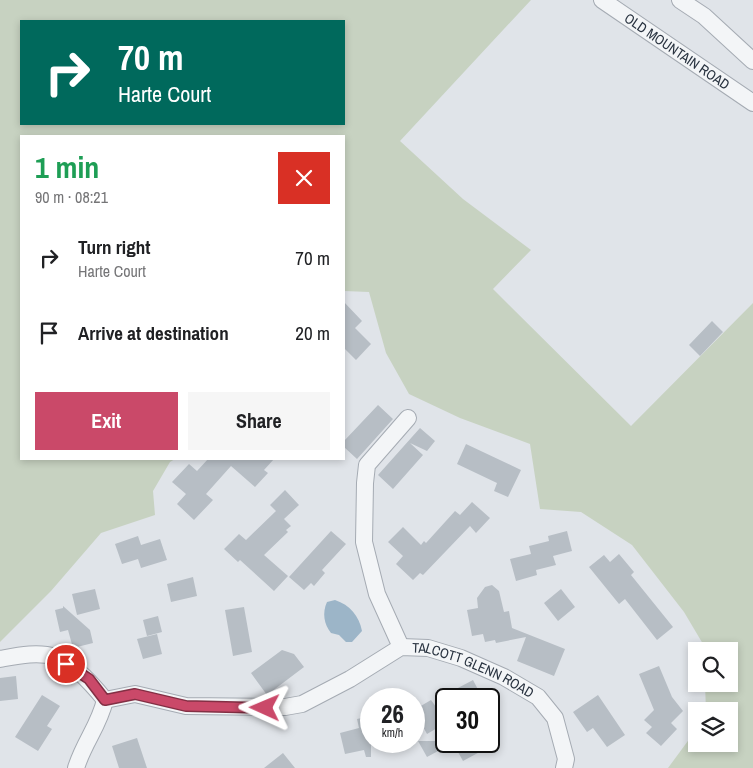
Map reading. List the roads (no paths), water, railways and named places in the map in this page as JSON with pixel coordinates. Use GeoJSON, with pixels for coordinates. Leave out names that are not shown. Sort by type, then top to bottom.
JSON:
{"type":"FeatureCollection","features":[{"type":"Feature","properties":{"kind":"street","name":"OLD MOUNTAIN ROAD"},"geometry":{"type":"LineString","coordinates":[[602,0],[753,103]]}},
{"type":"Feature","properties":{"kind":"street"},"geometry":{"type":"LineString","coordinates":[[680,0],[704,16],[753,61]]}},
{"type":"Feature","properties":{"kind":"street"},"geometry":{"type":"LineString","coordinates":[[401,647],[377,594],[364,542],[365,483],[367,465],[408,418]]}},
{"type":"Feature","properties":{"kind":"street","name":"TALCOTT GLENN ROAD"},"geometry":{"type":"LineString","coordinates":[[105,700],[135,694],[186,706],[285,707],[302,704],[350,680],[401,647],[428,648],[461,658],[504,677],[538,697],[555,718],[566,759],[564,768]]}},
{"type":"Feature","properties":{"kind":"street"},"geometry":{"type":"LineString","coordinates":[[0,659],[25,655],[55,657],[89,679],[105,700],[101,718],[81,750],[76,768]]}},
{"type":"Feature","properties":{"kind":"water"},"geometry":{"type":"Polygon","coordinates":[[[335,600],[349,608],[359,621],[362,631],[352,642],[346,642],[339,635],[331,633],[327,626],[324,618],[325,606],[327,602],[335,600]]]}}]}
